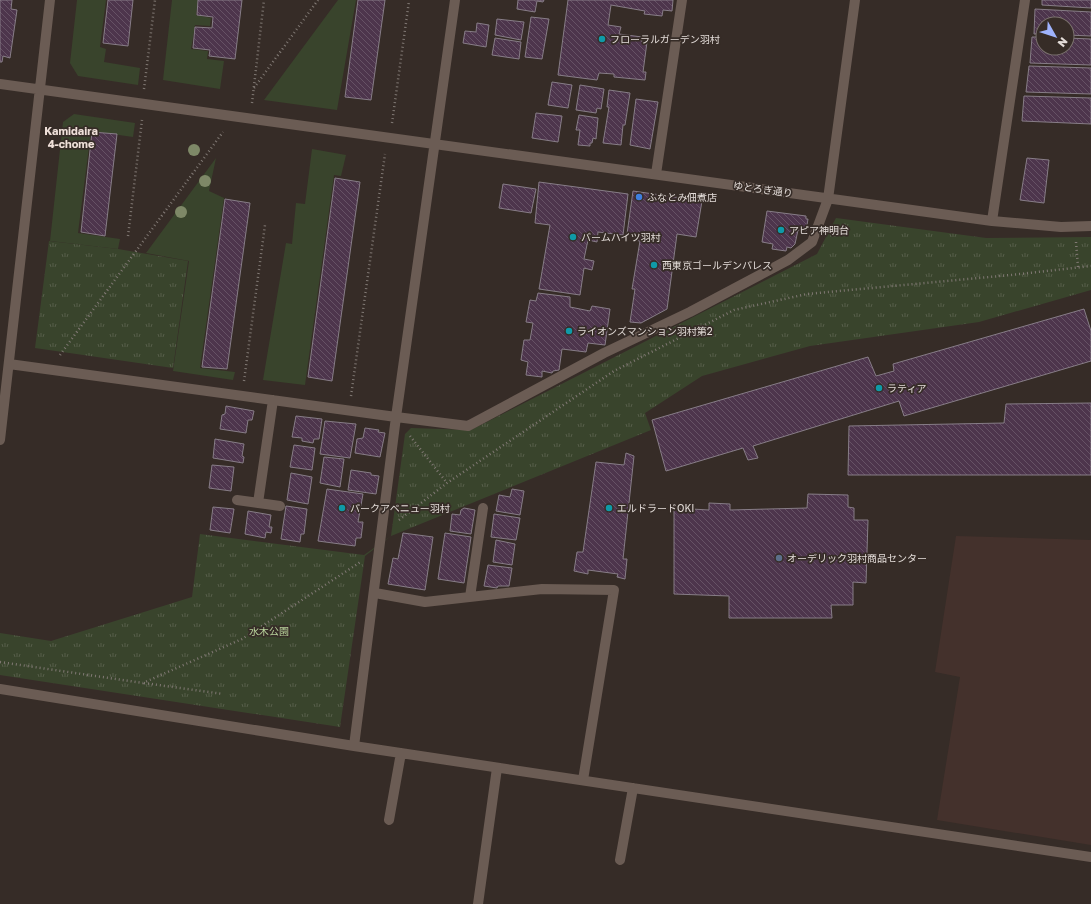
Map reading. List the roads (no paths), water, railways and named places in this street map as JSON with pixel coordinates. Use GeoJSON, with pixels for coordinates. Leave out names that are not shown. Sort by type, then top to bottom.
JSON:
{"type":"FeatureCollection","features":[{"type":"Feature","properties":{"kind":"street"},"geometry":{"type":"LineString","coordinates":[[0,440],[10,364],[50,0]]}},
{"type":"Feature","properties":{"kind":"street"},"geometry":{"type":"LineString","coordinates":[[354,746],[396,417],[455,0]]}},
{"type":"Feature","properties":{"kind":"street"},"geometry":{"type":"LineString","coordinates":[[656,174],[682,0]]}},
{"type":"Feature","properties":{"kind":"street"},"geometry":{"type":"LineString","coordinates":[[10,364],[468,426],[604,353],[690,312],[788,260],[812,242],[828,199],[855,0]]}},
{"type":"Feature","properties":{"kind":"street"},"geometry":{"type":"LineString","coordinates":[[992,221],[1025,0]]}},
{"type":"Feature","properties":{"kind":"street","name":"ゆとろぎ通り"},"geometry":{"type":"LineString","coordinates":[[0,84],[992,221],[1062,227],[1091,226]]}},
{"type":"Feature","properties":{"kind":"street"},"geometry":{"type":"LineString","coordinates":[[258,502],[273,400]]}},
{"type":"Feature","properties":{"kind":"street"},"geometry":{"type":"LineString","coordinates":[[237,500],[280,506]]}},
{"type":"Feature","properties":{"kind":"street"},"geometry":{"type":"LineString","coordinates":[[470,597],[483,508]]}},
{"type":"Feature","properties":{"kind":"street"},"geometry":{"type":"LineString","coordinates":[[374,593],[425,602],[542,589],[614,590],[582,780]]}},
{"type":"Feature","properties":{"kind":"street"},"geometry":{"type":"LineString","coordinates":[[0,689],[497,768],[1091,856]]}},
{"type":"Feature","properties":{"kind":"street"},"geometry":{"type":"LineString","coordinates":[[389,820],[401,753]]}},
{"type":"Feature","properties":{"kind":"street"},"geometry":{"type":"LineString","coordinates":[[478,904],[497,768]]}},
{"type":"Feature","properties":{"kind":"street"},"geometry":{"type":"LineString","coordinates":[[620,860],[633,788]]}},
{"type":"Feature","properties":{"kind":"place","name":"フローラルガーデン羽村"},"geometry":{"type":"Point","coordinates":[602,39]}},
{"type":"Feature","properties":{"kind":"place","name":"ふなとみ佃煮店"},"geometry":{"type":"Point","coordinates":[639,197]}},
{"type":"Feature","properties":{"kind":"place","name":"アピア神明台"},"geometry":{"type":"Point","coordinates":[781,230]}},
{"type":"Feature","properties":{"kind":"place","name":"バームハイツ羽村"},"geometry":{"type":"Point","coordinates":[573,237]}},
{"type":"Feature","properties":{"kind":"place","name":"西東京ゴールデンパレス"},"geometry":{"type":"Point","coordinates":[654,265]}},
{"type":"Feature","properties":{"kind":"place","name":"ライオンズマンション羽村第2"},"geometry":{"type":"Point","coordinates":[569,331]}},
{"type":"Feature","properties":{"kind":"place","name":"ラティア"},"geometry":{"type":"Point","coordinates":[879,388]}},
{"type":"Feature","properties":{"kind":"place","name":"パークアベニュー羽村"},"geometry":{"type":"Point","coordinates":[342,508]}},
{"type":"Feature","properties":{"kind":"place","name":"エルドラードOKI"},"geometry":{"type":"Point","coordinates":[609,508]}},
{"type":"Feature","properties":{"kind":"place","name":"オーデリック羽村商品センター"},"geometry":{"type":"Point","coordinates":[779,558]}},
{"type":"Feature","properties":{"kind":"district","name":"Kamidaira 4-chome"},"geometry":{"type":"Point","coordinates":[71,136]}},
{"type":"Feature","properties":{"kind":"park label","name":"水木公園"},"geometry":{"type":"Point","coordinates":[269,631]}}]}
